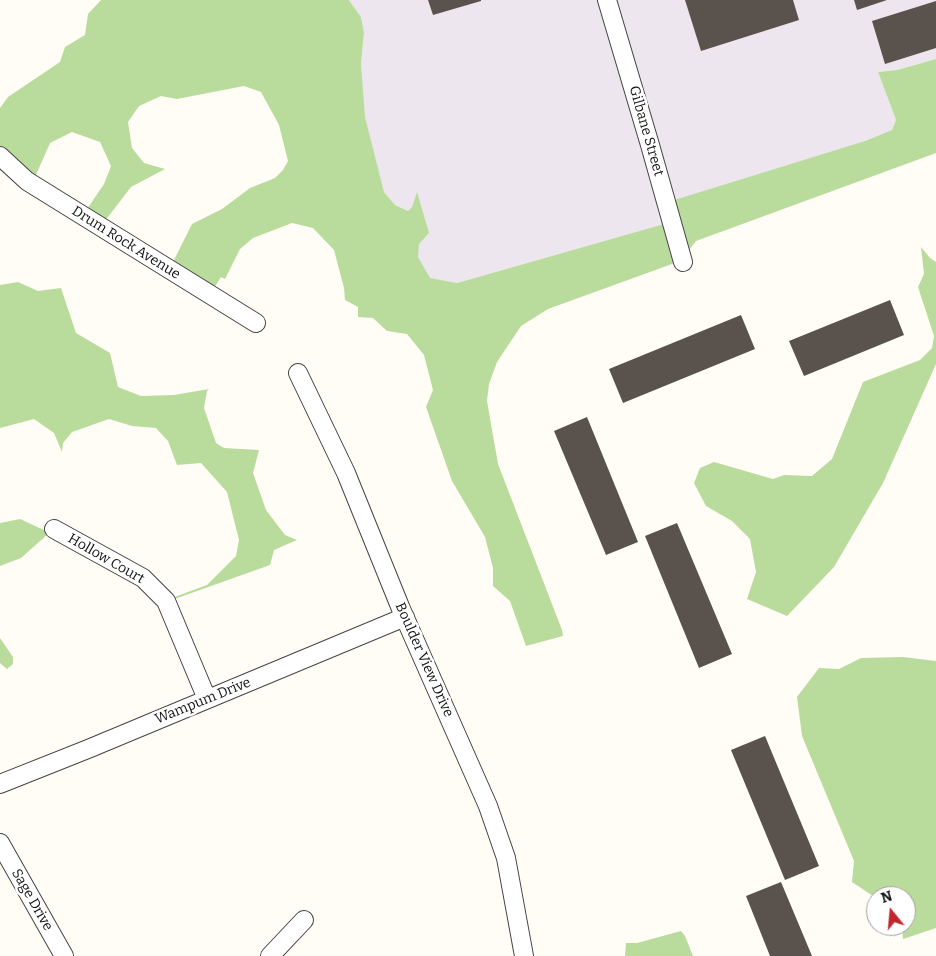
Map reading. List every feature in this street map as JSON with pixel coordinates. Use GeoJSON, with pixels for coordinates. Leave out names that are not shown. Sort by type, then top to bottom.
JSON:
{"type":"FeatureCollection","features":[{"type":"Feature","properties":{"kind":"street","name":"Gilbane Street"},"geometry":{"type":"LineString","coordinates":[[607,0],[683,262]]}},
{"type":"Feature","properties":{"kind":"street","name":"Drum Rock Avenue"},"geometry":{"type":"LineString","coordinates":[[0,156],[27,181],[256,323]]}},
{"type":"Feature","properties":{"kind":"street","name":"Boulder View Drive"},"geometry":{"type":"LineString","coordinates":[[298,373],[346,473],[405,617],[488,806],[506,858],[524,956]]}},
{"type":"Feature","properties":{"kind":"street","name":"Hollow Court"},"geometry":{"type":"LineString","coordinates":[[54,528],[143,578],[166,601],[207,699]]}},
{"type":"Feature","properties":{"kind":"street","name":"Wampum Drive"},"geometry":{"type":"LineString","coordinates":[[0,784],[405,617]]}},
{"type":"Feature","properties":{"kind":"street","name":"Sage Drive"},"geometry":{"type":"LineString","coordinates":[[0,843],[64,956]]}},
{"type":"Feature","properties":{"kind":"street"},"geometry":{"type":"LineString","coordinates":[[270,956],[304,920]]}},
{"type":"Feature","properties":{"kind":"shaded area"},"geometry":{"type":"Polygon","coordinates":[[[349,0],[936,0],[936,59],[897,70],[878,72],[896,120],[892,130],[671,222],[457,283],[429,278],[418,257],[417,194],[412,207],[408,211],[395,205],[384,192],[364,117],[361,64],[364,32],[361,17],[349,0]]]}},
{"type":"Feature","properties":{"kind":"green space"},"geometry":{"type":"Polygon","coordinates":[[[101,0],[349,0],[361,17],[364,32],[361,64],[365,117],[384,192],[395,205],[408,211],[412,207],[417,192],[429,233],[419,244],[418,257],[430,278],[457,283],[671,222],[668,202],[865,141],[892,130],[896,120],[878,72],[897,70],[936,59],[936,153],[696,241],[683,258],[672,264],[548,309],[521,326],[497,362],[489,384],[487,401],[498,464],[563,636],[526,646],[510,601],[493,586],[493,568],[485,537],[452,481],[426,407],[433,390],[424,355],[407,334],[387,331],[373,318],[358,317],[358,307],[345,300],[344,288],[334,250],[313,228],[292,223],[253,238],[240,249],[225,279],[221,277],[209,296],[170,268],[192,224],[222,209],[250,188],[275,178],[288,161],[279,125],[261,92],[244,86],[177,99],[161,96],[139,106],[128,122],[132,148],[144,163],[165,169],[131,187],[101,226],[83,215],[104,184],[111,166],[100,142],[72,132],[50,143],[32,184],[0,154],[0,108],[8,97],[60,62],[65,47],[85,35],[88,14],[101,0]]]}},
{"type":"Feature","properties":{"kind":"green space"},"geometry":{"type":"Polygon","coordinates":[[[921,247],[936,262],[936,364],[883,483],[834,567],[787,616],[747,599],[756,572],[750,539],[732,521],[706,506],[694,483],[700,468],[714,462],[773,479],[784,475],[812,476],[832,459],[863,382],[920,360],[932,348],[934,336],[918,287],[924,274],[921,247]]]}},
{"type":"Feature","properties":{"kind":"green space"},"geometry":{"type":"Polygon","coordinates":[[[18,282],[38,291],[61,288],[76,333],[110,353],[118,387],[141,396],[174,395],[209,389],[204,408],[216,443],[224,448],[259,450],[253,473],[266,510],[285,535],[297,540],[274,550],[270,565],[169,601],[169,599],[207,585],[236,556],[239,540],[227,492],[201,463],[177,465],[168,441],[156,428],[132,426],[109,419],[72,432],[63,443],[62,452],[54,433],[34,419],[0,428],[0,285],[18,282]]]}},
{"type":"Feature","properties":{"kind":"green space"},"geometry":{"type":"Polygon","coordinates":[[[20,519],[44,530],[48,534],[21,558],[0,566],[0,523],[20,519]]]}},
{"type":"Feature","properties":{"kind":"green space"},"geometry":{"type":"Polygon","coordinates":[[[0,638],[13,657],[13,664],[7,669],[0,663],[0,638]]]}},
{"type":"Feature","properties":{"kind":"green space"},"geometry":{"type":"Polygon","coordinates":[[[903,657],[936,661],[936,928],[916,935],[916,886],[866,886],[866,891],[852,882],[854,861],[802,736],[797,697],[819,668],[839,669],[861,658],[903,657]]]}},
{"type":"Feature","properties":{"kind":"green space"},"geometry":{"type":"Polygon","coordinates":[[[681,931],[693,956],[625,956],[626,943],[637,943],[681,931]]]}},
{"type":"Feature","properties":{"kind":"building"},"geometry":{"type":"Polygon","coordinates":[[[428,0],[481,0],[481,1],[433,15],[428,0]]]}},
{"type":"Feature","properties":{"kind":"building"},"geometry":{"type":"Polygon","coordinates":[[[685,0],[793,0],[799,20],[701,51],[685,0]]]}},
{"type":"Feature","properties":{"kind":"building"},"geometry":{"type":"Polygon","coordinates":[[[854,0],[887,0],[857,10],[854,0]]]}},
{"type":"Feature","properties":{"kind":"building"},"geometry":{"type":"Polygon","coordinates":[[[936,1],[936,48],[885,64],[872,21],[936,1]]]}},
{"type":"Feature","properties":{"kind":"building"},"geometry":{"type":"Polygon","coordinates":[[[890,300],[904,335],[804,376],[789,341],[890,300]]]}},
{"type":"Feature","properties":{"kind":"building"},"geometry":{"type":"Polygon","coordinates":[[[741,315],[755,349],[623,403],[609,369],[741,315]]]}},
{"type":"Feature","properties":{"kind":"building"},"geometry":{"type":"Polygon","coordinates":[[[587,417],[638,542],[606,555],[554,431],[587,417]]]}},
{"type":"Feature","properties":{"kind":"building"},"geometry":{"type":"Polygon","coordinates":[[[677,523],[732,654],[699,668],[645,536],[677,523]]]}},
{"type":"Feature","properties":{"kind":"building"},"geometry":{"type":"Polygon","coordinates":[[[765,736],[819,866],[785,880],[731,750],[765,736]]]}},
{"type":"Feature","properties":{"kind":"building"},"geometry":{"type":"Polygon","coordinates":[[[781,882],[812,956],[770,956],[746,896],[781,882]]]}}]}
